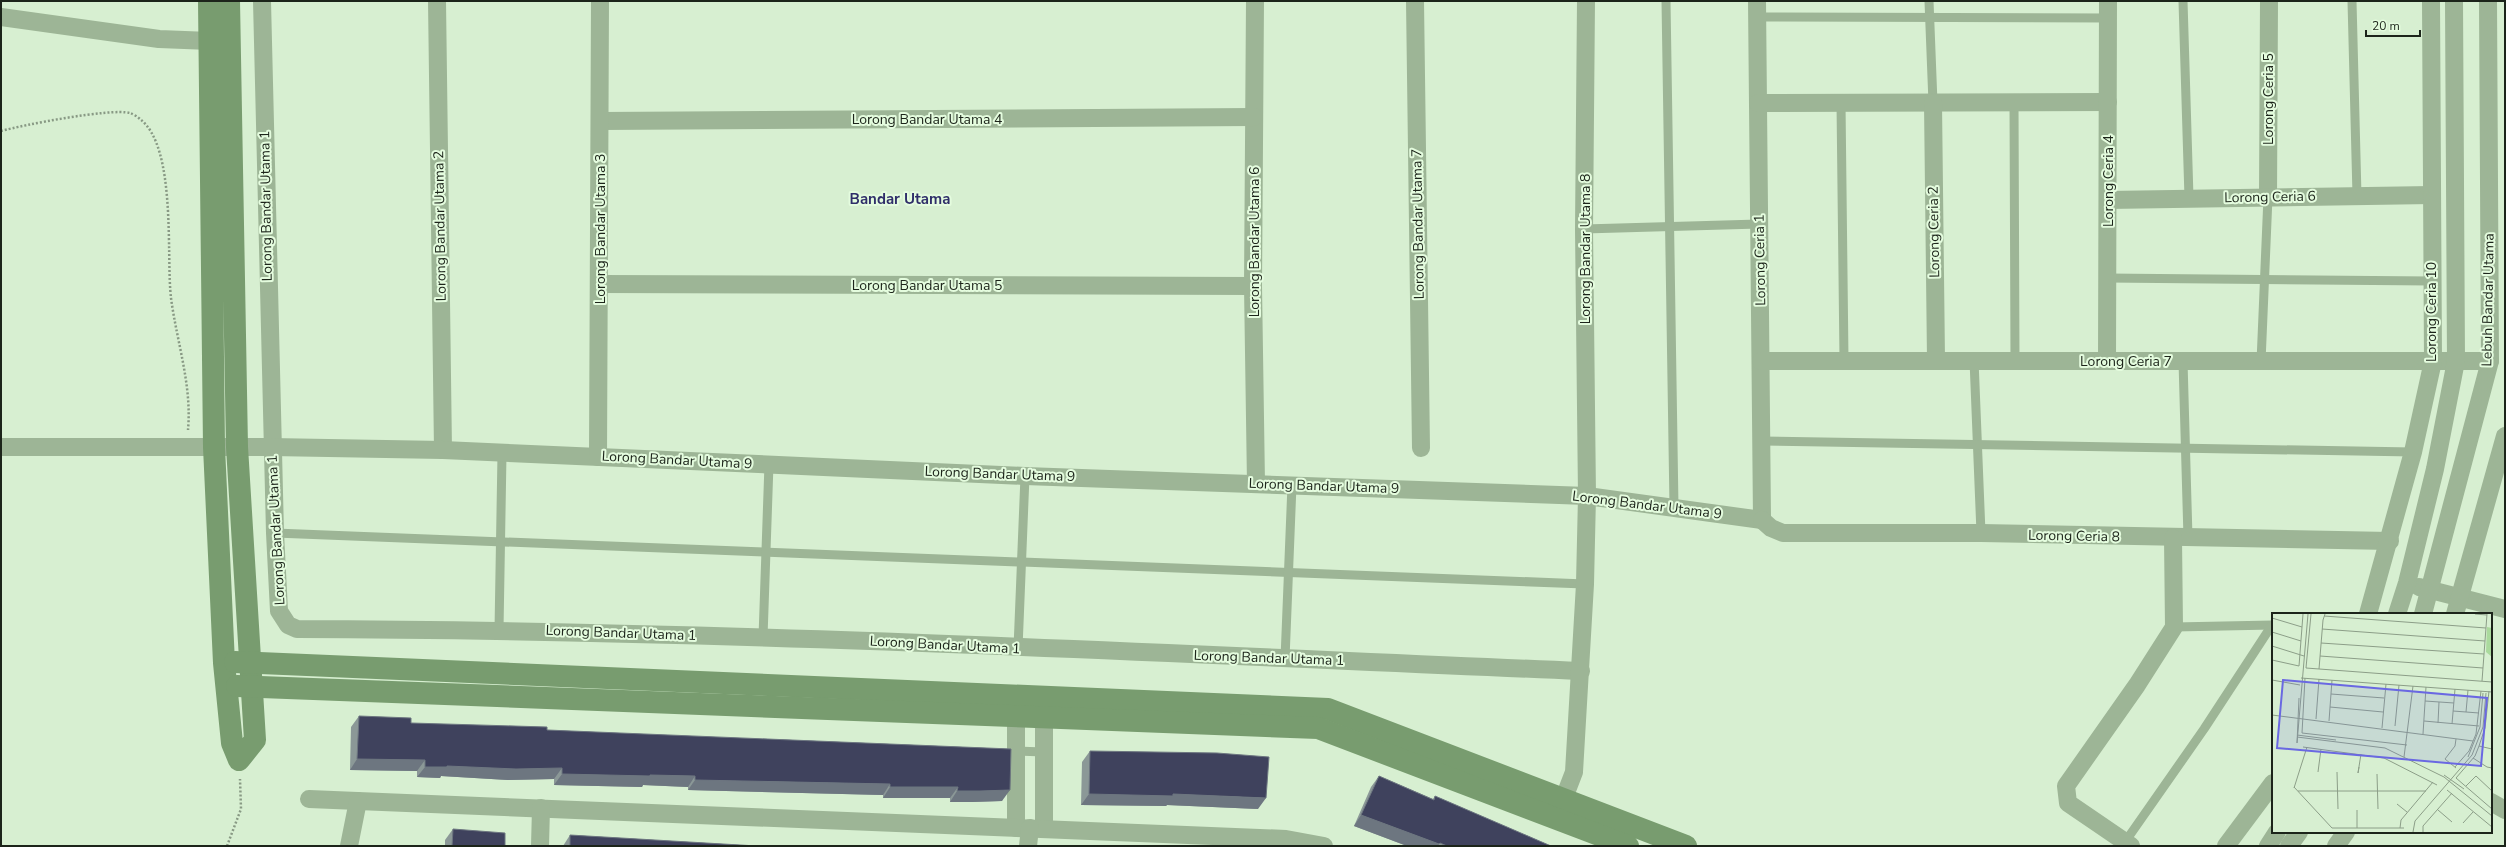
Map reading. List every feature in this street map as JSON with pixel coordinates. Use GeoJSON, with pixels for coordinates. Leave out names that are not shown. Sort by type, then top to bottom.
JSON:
{"type":"FeatureCollection","features":[{"type":"Feature","properties":{"kind":"street"},"geometry":{"type":"LineString","coordinates":[[209,1],[214,447],[224,662],[232,743],[239,760],[255,740],[253,686],[250,662],[237,447],[229,1]]}},
{"type":"Feature","properties":{"kind":"street","name":"Lorong Bandar Utama 1"},"geometry":{"type":"LineString","coordinates":[[262,1],[271,447],[279,611],[288,625],[297,630],[499,630],[763,637],[1581,671]]}},
{"type":"Feature","properties":{"kind":"street","name":"Lorong Bandar Utama 2"},"geometry":{"type":"LineString","coordinates":[[437,1],[443,450]]}},
{"type":"Feature","properties":{"kind":"street","name":"Lorong Bandar Utama 3"},"geometry":{"type":"LineString","coordinates":[[598,457],[600,284],[600,1]]}},
{"type":"Feature","properties":{"kind":"street","name":"Lorong Bandar Utama 6"},"geometry":{"type":"LineString","coordinates":[[1255,1],[1253,286],[1256,484]]}},
{"type":"Feature","properties":{"kind":"street","name":"Lorong Bandar Utama 7"},"geometry":{"type":"LineString","coordinates":[[1415,1],[1421,448]]}},
{"type":"Feature","properties":{"kind":"street","name":"Lorong Bandar Utama 8"},"geometry":{"type":"LineString","coordinates":[[1560,809],[1574,772],[1585,584],[1587,496],[1584,229],[1586,1]]}},
{"type":"Feature","properties":{"kind":"street","name":"Lorong Ceria 5"},"geometry":{"type":"LineString","coordinates":[[2268,197],[2269,1]]}},
{"type":"Feature","properties":{"kind":"street","name":"Lorong Ceria 10"},"geometry":{"type":"LineString","coordinates":[[2368,613],[2390,541],[2433,361],[2431,281],[2431,1]]}},
{"type":"Feature","properties":{"kind":"street"},"geometry":{"type":"LineString","coordinates":[[2397,613],[2408,583],[2435,469],[2456,362],[2454,1]]}},
{"type":"Feature","properties":{"kind":"street","name":"Lebuh Bandar Utama"},"geometry":{"type":"LineString","coordinates":[[2422,613],[2430,591],[2490,361],[2488,1]]}},
{"type":"Feature","properties":{"kind":"street","name":"Lorong Ceria 1"},"geometry":{"type":"LineString","coordinates":[[1757,9],[1762,520]]}},
{"type":"Feature","properties":{"kind":"street","name":"Lorong Ceria 4"},"geometry":{"type":"LineString","coordinates":[[2107,360],[2108,10]]}},
{"type":"Feature","properties":{"kind":"street"},"geometry":{"type":"LineString","coordinates":[[1,17],[159,39],[210,41]]}},
{"type":"Feature","properties":{"kind":"street"},"geometry":{"type":"LineString","coordinates":[[1758,103],[2108,102]]}},
{"type":"Feature","properties":{"kind":"street","name":"Lorong Ceria 2"},"geometry":{"type":"LineString","coordinates":[[1932,103],[1936,360]]}},
{"type":"Feature","properties":{"kind":"street","name":"Lorong Bandar Utama 4"},"geometry":{"type":"LineString","coordinates":[[600,121],[1254,117]]}},
{"type":"Feature","properties":{"kind":"street","name":"Lorong Ceria 6"},"geometry":{"type":"LineString","coordinates":[[2108,200],[2432,195]]}},
{"type":"Feature","properties":{"kind":"street","name":"Lorong Bandar Utama 5"},"geometry":{"type":"LineString","coordinates":[[600,284],[1253,286]]}},
{"type":"Feature","properties":{"kind":"street","name":"Lorong Ceria 7"},"geometry":{"type":"LineString","coordinates":[[1761,360],[2107,360],[2261,362],[2490,361]]}},
{"type":"Feature","properties":{"kind":"street"},"geometry":{"type":"LineString","coordinates":[[2458,606],[2505,440]]}},
{"type":"Feature","properties":{"kind":"street","name":"Lorong Bandar Utama 9"},"geometry":{"type":"LineString","coordinates":[[1,447],[271,447],[443,450],[502,454],[769,464],[1025,476],[1587,496],[1762,520]]}},
{"type":"Feature","properties":{"kind":"street","name":"Lorong Ceria 8"},"geometry":{"type":"LineString","coordinates":[[1762,520],[1771,528],[1784,533],[1981,533],[2390,541]]}},
{"type":"Feature","properties":{"kind":"street"},"geometry":{"type":"LineString","coordinates":[[2128,844],[2068,803],[2066,786],[2137,685],[2174,627],[2180,538]]}},
{"type":"Feature","properties":{"kind":"street"},"geometry":{"type":"LineString","coordinates":[[2408,583],[2430,591],[2458,606],[2505,609]]}},
{"type":"Feature","properties":{"kind":"street"},"geometry":{"type":"LineString","coordinates":[[224,662],[250,662],[1016,706]]}},
{"type":"Feature","properties":{"kind":"street"},"geometry":{"type":"LineString","coordinates":[[226,685],[1044,707],[1318,728],[1560,809],[1686,846]]}},
{"type":"Feature","properties":{"kind":"street"},"geometry":{"type":"LineString","coordinates":[[1016,706],[1016,751],[1030,833]]}},
{"type":"Feature","properties":{"kind":"street"},"geometry":{"type":"LineString","coordinates":[[1030,833],[1044,752],[1044,707]]}},
{"type":"Feature","properties":{"kind":"street"},"geometry":{"type":"LineString","coordinates":[[2226,846],[2272,784]]}},
{"type":"Feature","properties":{"kind":"street"},"geometry":{"type":"LineString","coordinates":[[309,799],[541,808],[1030,833],[1286,839],[1324,846]]}},
{"type":"Feature","properties":{"kind":"street"},"geometry":{"type":"LineString","coordinates":[[349,846],[358,801]]}},
{"type":"Feature","properties":{"kind":"street"},"geometry":{"type":"LineString","coordinates":[[2492,803],[2505,810]]}},
{"type":"Feature","properties":{"kind":"street"},"geometry":{"type":"LineString","coordinates":[[540,846],[541,808]]}},
{"type":"Feature","properties":{"kind":"street"},"geometry":{"type":"LineString","coordinates":[[1560,809],[1628,846]]}},
{"type":"Feature","properties":{"kind":"street"},"geometry":{"type":"LineString","coordinates":[[2268,846],[2276,833]]}},
{"type":"Feature","properties":{"kind":"street"},"geometry":{"type":"LineString","coordinates":[[2289,846],[2298,833]]}},
{"type":"Feature","properties":{"kind":"street"},"geometry":{"type":"LineString","coordinates":[[2336,846],[2345,833]]}},
{"type":"Feature","properties":{"kind":"lane"},"geometry":{"type":"LineString","coordinates":[[1666,1],[1674,507]]}},
{"type":"Feature","properties":{"kind":"lane"},"geometry":{"type":"LineString","coordinates":[[1929,1],[1932,103]]}},
{"type":"Feature","properties":{"kind":"lane"},"geometry":{"type":"LineString","coordinates":[[2183,1],[2189,198]]}},
{"type":"Feature","properties":{"kind":"lane"},"geometry":{"type":"LineString","coordinates":[[2352,1],[2357,196]]}},
{"type":"Feature","properties":{"kind":"lane"},"geometry":{"type":"LineString","coordinates":[[1757,9],[1929,18],[2108,10]]}},
{"type":"Feature","properties":{"kind":"lane"},"geometry":{"type":"LineString","coordinates":[[1841,103],[1844,360]]}},
{"type":"Feature","properties":{"kind":"lane"},"geometry":{"type":"LineString","coordinates":[[2014,103],[2015,360]]}},
{"type":"Feature","properties":{"kind":"lane"},"geometry":{"type":"LineString","coordinates":[[2261,362],[2268,197]]}},
{"type":"Feature","properties":{"kind":"lane"},"geometry":{"type":"LineString","coordinates":[[1584,229],[1759,224]]}},
{"type":"Feature","properties":{"kind":"lane"},"geometry":{"type":"LineString","coordinates":[[2107,278],[2431,281]]}},
{"type":"Feature","properties":{"kind":"lane"},"geometry":{"type":"LineString","coordinates":[[1974,360],[1981,533]]}},
{"type":"Feature","properties":{"kind":"lane"},"geometry":{"type":"LineString","coordinates":[[2180,538],[2186,448],[2183,361]]}},
{"type":"Feature","properties":{"kind":"lane"},"geometry":{"type":"LineString","coordinates":[[1761,440],[2412,452]]}},
{"type":"Feature","properties":{"kind":"lane"},"geometry":{"type":"LineString","coordinates":[[499,630],[502,454]]}},
{"type":"Feature","properties":{"kind":"lane"},"geometry":{"type":"LineString","coordinates":[[763,637],[769,464]]}},
{"type":"Feature","properties":{"kind":"lane"},"geometry":{"type":"LineString","coordinates":[[1018,648],[1025,476]]}},
{"type":"Feature","properties":{"kind":"lane"},"geometry":{"type":"LineString","coordinates":[[1285,659],[1292,485]]}},
{"type":"Feature","properties":{"kind":"lane"},"geometry":{"type":"LineString","coordinates":[[275,533],[1585,584]]}},
{"type":"Feature","properties":{"kind":"lane"},"geometry":{"type":"LineString","coordinates":[[2174,627],[2272,625]]}},
{"type":"Feature","properties":{"kind":"lane"},"geometry":{"type":"LineString","coordinates":[[2128,844],[2272,627]]}},
{"type":"Feature","properties":{"kind":"lane"},"geometry":{"type":"LineString","coordinates":[[1016,751],[1044,752]]}},
{"type":"Feature","properties":{"kind":"path"},"geometry":{"type":"LineString","coordinates":[[1,132],[111,113],[130,113],[142,120],[151,134],[164,170],[169,218],[171,298],[189,410],[186,447]]}},
{"type":"Feature","properties":{"kind":"path"},"geometry":{"type":"LineString","coordinates":[[227,846],[241,809],[239,760]]}},
{"type":"Feature","properties":{"kind":"building"},"geometry":{"type":"Polygon","coordinates":[[[359,716],[411,718],[411,723],[547,727],[547,730],[1011,749],[1010,790],[957,791],[958,787],[890,787],[890,784],[695,780],[695,776],[562,774],[562,768],[516,769],[447,766],[425,767],[425,760],[357,759],[359,716]]]}},
{"type":"Feature","properties":{"kind":"building"},"geometry":{"type":"Polygon","coordinates":[[[1090,751],[1217,753],[1269,757],[1266,798],[1173,794],[1173,796],[1089,794],[1090,751]]]}},
{"type":"Feature","properties":{"kind":"building"},"geometry":{"type":"Polygon","coordinates":[[[1379,776],[1434,800],[1435,796],[1551,846],[1447,846],[1361,815],[1379,776]]]}},
{"type":"Feature","properties":{"kind":"building"},"geometry":{"type":"Polygon","coordinates":[[[453,829],[505,833],[505,846],[452,846],[453,829]]]}},
{"type":"Feature","properties":{"kind":"building"},"geometry":{"type":"Polygon","coordinates":[[[570,835],[757,846],[570,846],[570,835]]]}},
{"type":"Feature","properties":{"kind":"district","name":"Bandar Utama"},"geometry":{"type":"Point","coordinates":[900,199]}}]}
